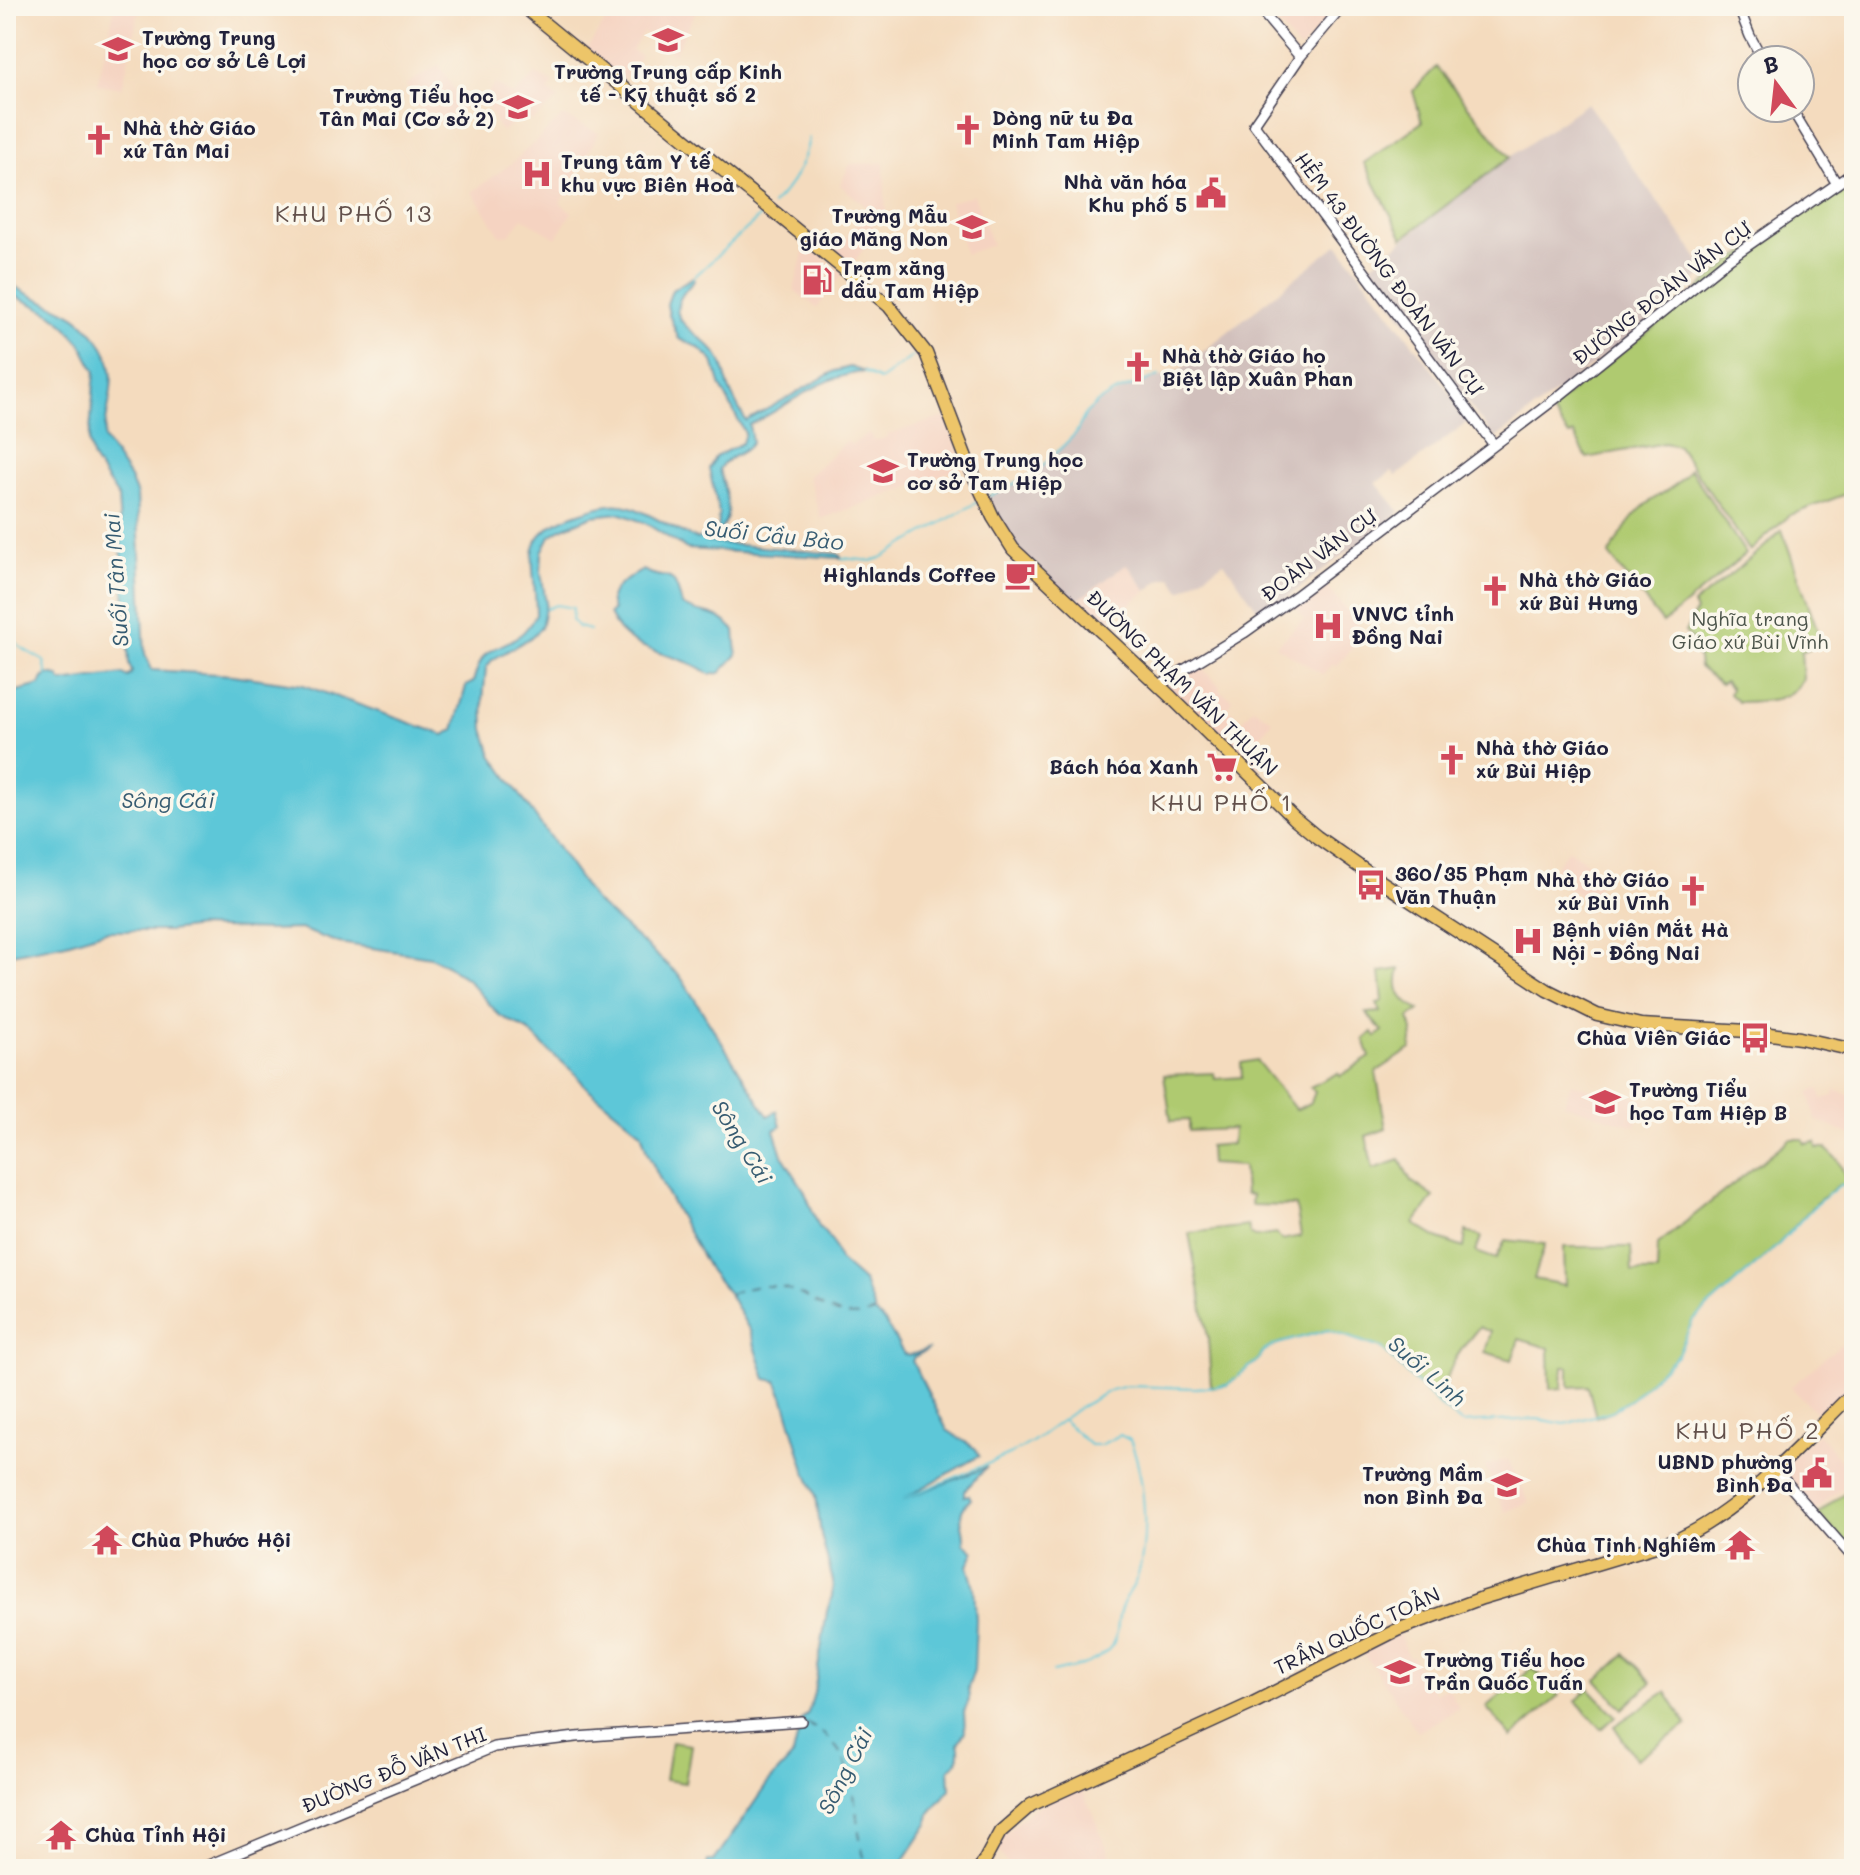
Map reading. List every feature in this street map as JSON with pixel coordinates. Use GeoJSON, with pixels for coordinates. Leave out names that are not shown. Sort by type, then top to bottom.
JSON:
{"type":"FeatureCollection","features":[{"type":"Feature","properties":{"kind":"main road","name":"ĐƯỜNG PHẠM VĂN THUẬN"},"geometry":{"type":"LineString","coordinates":[[523,6],[889,306],[926,353],[951,423],[984,499],[1013,549],[1317,837],[1547,990],[1597,1015],[1641,1025],[1748,1031],[1800,1038],[1854,1050]]}},
{"type":"Feature","properties":{"kind":"main road","name":"TRẦN QUỐC TOẢN"},"geometry":{"type":"LineString","coordinates":[[980,1869],[1000,1832],[1031,1805],[1240,1709],[1397,1630],[1482,1598],[1679,1539],[1699,1530],[1730,1508],[1854,1392]]}},
{"type":"Feature","properties":{"kind":"street"},"geometry":{"type":"LineString","coordinates":[[1257,6],[1300,57],[1343,6]]}},
{"type":"Feature","properties":{"kind":"street"},"geometry":{"type":"LineString","coordinates":[[1738,6],[1754,44]]}},
{"type":"Feature","properties":{"kind":"street","name":"HẺM 43 ĐƯỜNG ĐOÀN VĂN CỰ"},"geometry":{"type":"LineString","coordinates":[[1300,57],[1254,124],[1494,445]]}},
{"type":"Feature","properties":{"kind":"street"},"geometry":{"type":"LineString","coordinates":[[1801,124],[1837,184]]}},
{"type":"Feature","properties":{"kind":"street","name":"ĐƯỜNG ĐOÀN VĂN CỰ"},"geometry":{"type":"LineString","coordinates":[[1494,445],[1642,331],[1730,258],[1854,172]]}},
{"type":"Feature","properties":{"kind":"street","name":"ĐOÀN VĂN CỰ"},"geometry":{"type":"LineString","coordinates":[[1159,685],[1244,633],[1494,445]]}},
{"type":"Feature","properties":{"kind":"street"},"geometry":{"type":"LineString","coordinates":[[1774,1468],[1854,1559]]}},
{"type":"Feature","properties":{"kind":"street","name":"ĐƯỜNG ĐỖ VĂN THI"},"geometry":{"type":"LineString","coordinates":[[199,1869],[494,1747],[603,1734],[801,1721]]}},
{"type":"Feature","properties":{"kind":"shaded area","name":"Trường Trung học cơ sở Lê Lợi"},"geometry":{"type":"Polygon","coordinates":[[[115,6],[140,6],[122,88],[97,84],[115,6]]]}},
{"type":"Feature","properties":{"kind":"shaded area","name":"Trường Trung cấp Kinh tế - Kỹ thuật số 2"},"geometry":{"type":"Polygon","coordinates":[[[642,6],[689,6],[697,10],[674,54],[643,32],[632,50],[641,56],[620,83],[584,53],[613,10],[631,23],[642,6]]]}},
{"type":"Feature","properties":{"kind":"shaded area"},"geometry":{"type":"Polygon","coordinates":[[[1262,6],[1338,6],[1300,50],[1262,6]]]}},
{"type":"Feature","properties":{"kind":"shaded area"},"geometry":{"type":"Polygon","coordinates":[[[439,65],[465,107],[429,128],[406,85],[439,65]]]}},
{"type":"Feature","properties":{"kind":"shaded area","name":"Trường Tiểu học Tân Mai (Cơ sở 2)"},"geometry":{"type":"Polygon","coordinates":[[[536,74],[554,83],[548,91],[559,99],[532,121],[525,115],[501,132],[483,99],[496,84],[514,96],[536,74]]]}},
{"type":"Feature","properties":{"kind":"shaded area"},"geometry":{"type":"Polygon","coordinates":[[[1587,103],[1707,271],[1630,336],[1495,439],[1366,269],[1510,157],[1587,103]]]}},
{"type":"Feature","properties":{"kind":"shaded area","name":"Trung tâm Y tế khu vực Biên Hoà"},"geometry":{"type":"Polygon","coordinates":[[[563,116],[599,133],[560,203],[572,212],[556,238],[523,218],[510,234],[501,236],[472,192],[512,163],[563,116]]]}},
{"type":"Feature","properties":{"kind":"shaded area"},"geometry":{"type":"Polygon","coordinates":[[[884,163],[886,217],[873,218],[873,236],[849,269],[833,256],[868,208],[840,185],[850,164],[884,163]]]}},
{"type":"Feature","properties":{"kind":"shaded area","name":"Trường Mẫu giáo Măng Non"},"geometry":{"type":"Polygon","coordinates":[[[974,195],[992,245],[965,254],[950,202],[974,195]]]}},
{"type":"Feature","properties":{"kind":"shaded area","name":"Trạm xăng dầu Tam Hiệp"},"geometry":{"type":"Polygon","coordinates":[[[805,244],[843,274],[817,308],[794,290],[805,244]]]}},
{"type":"Feature","properties":{"kind":"shaded area"},"geometry":{"type":"Polygon","coordinates":[[[1338,244],[1470,420],[1396,476],[1392,471],[1376,483],[1400,512],[1262,616],[1224,562],[1181,591],[1171,577],[1160,580],[1147,591],[1127,564],[1075,602],[1016,547],[988,497],[1035,473],[1076,433],[1086,413],[1097,403],[1138,383],[1176,373],[1338,244]]]}},
{"type":"Feature","properties":{"kind":"shaded area","name":"Trường Trung học cơ sở Tam Hiệp"},"geometry":{"type":"Polygon","coordinates":[[[945,417],[965,467],[821,519],[808,476],[847,441],[851,445],[870,433],[874,441],[945,417]]]}},
{"type":"Feature","properties":{"kind":"shaded area"},"geometry":{"type":"Polygon","coordinates":[[[1127,564],[1147,591],[1101,626],[1075,602],[1127,564]]]}},
{"type":"Feature","properties":{"kind":"shaded area","name":"VNVC tỉnh Đồng Nai"},"geometry":{"type":"Polygon","coordinates":[[[1322,581],[1365,633],[1336,667],[1333,664],[1323,675],[1276,646],[1304,619],[1293,603],[1322,581]]]}},
{"type":"Feature","properties":{"kind":"shaded area"},"geometry":{"type":"Polygon","coordinates":[[[1199,666],[1220,686],[1219,690],[1233,699],[1227,708],[1239,717],[1219,741],[1165,686],[1199,666]]]}},
{"type":"Feature","properties":{"kind":"shaded area"},"geometry":{"type":"Polygon","coordinates":[[[1253,708],[1272,720],[1256,743],[1268,755],[1253,773],[1222,744],[1253,708]]]}},
{"type":"Feature","properties":{"kind":"shaded area"},"geometry":{"type":"Polygon","coordinates":[[[1568,849],[1605,875],[1589,902],[1549,876],[1568,849]]]}},
{"type":"Feature","properties":{"kind":"shaded area","name":"Trường Tiểu học Tam Hiệp B"},"geometry":{"type":"Polygon","coordinates":[[[1571,1083],[1605,1093],[1607,1087],[1646,1100],[1634,1126],[1564,1104],[1571,1083]]]}},
{"type":"Feature","properties":{"kind":"shaded area"},"geometry":{"type":"Polygon","coordinates":[[[1819,1089],[1822,1099],[1834,1096],[1835,1090],[1854,1097],[1854,1136],[1816,1120],[1809,1092],[1819,1089]]]}},
{"type":"Feature","properties":{"kind":"shaded area"},"geometry":{"type":"Polygon","coordinates":[[[1841,1344],[1854,1358],[1854,1386],[1821,1418],[1791,1387],[1841,1344]]]}},
{"type":"Feature","properties":{"kind":"shaded area","name":"UBND phường Bình Đa"},"geometry":{"type":"Polygon","coordinates":[[[1818,1433],[1854,1478],[1815,1511],[1780,1469],[1818,1433]]]}},
{"type":"Feature","properties":{"kind":"shaded area","name":"Trường Mầm non Bình Đa"},"geometry":{"type":"Polygon","coordinates":[[[1508,1459],[1529,1502],[1505,1512],[1485,1466],[1508,1459]]]}},
{"type":"Feature","properties":{"kind":"shaded area","name":"Trường Tiểu học Trần Quốc Tuấn"},"geometry":{"type":"Polygon","coordinates":[[[1399,1634],[1408,1657],[1412,1656],[1435,1693],[1448,1687],[1459,1708],[1418,1732],[1363,1652],[1399,1634]]]}},
{"type":"Feature","properties":{"kind":"shaded area"},"geometry":{"type":"Polygon","coordinates":[[[1081,1787],[1116,1869],[1011,1869],[995,1846],[1003,1835],[1033,1809],[1081,1787]]]}},
{"type":"Feature","properties":{"kind":"green space"},"geometry":{"type":"Polygon","coordinates":[[[1436,67],[1510,157],[1403,238],[1364,163],[1422,122],[1413,91],[1436,67]]]}},
{"type":"Feature","properties":{"kind":"green space"},"geometry":{"type":"Polygon","coordinates":[[[1854,177],[1854,491],[1790,515],[1750,551],[1678,446],[1664,443],[1587,458],[1574,434],[1569,436],[1550,409],[1732,261],[1854,177]]]}},
{"type":"Feature","properties":{"kind":"green space"},"geometry":{"type":"Polygon","coordinates":[[[1690,469],[1746,554],[1663,623],[1609,555],[1638,511],[1677,483],[1690,469]]]}},
{"type":"Feature","properties":{"kind":"green space","name":"Nghĩa trang Giáo xứ Bùi Vĩnh"},"geometry":{"type":"Polygon","coordinates":[[[1782,530],[1822,643],[1801,652],[1803,679],[1791,693],[1774,699],[1738,702],[1729,694],[1731,689],[1725,682],[1720,684],[1699,667],[1696,644],[1685,632],[1696,611],[1693,605],[1782,530]]]}},
{"type":"Feature","properties":{"kind":"green space"},"geometry":{"type":"Polygon","coordinates":[[[1400,969],[1400,994],[1419,1010],[1409,1018],[1413,1030],[1411,1049],[1376,1072],[1386,1129],[1366,1136],[1373,1169],[1400,1160],[1411,1181],[1434,1197],[1414,1224],[1439,1239],[1464,1248],[1466,1231],[1481,1237],[1476,1252],[1496,1259],[1505,1240],[1545,1244],[1534,1279],[1565,1285],[1564,1247],[1631,1247],[1632,1272],[1657,1272],[1658,1244],[1790,1139],[1803,1139],[1805,1144],[1816,1142],[1817,1148],[1825,1148],[1838,1160],[1849,1184],[1839,1185],[1815,1204],[1777,1246],[1693,1320],[1678,1354],[1631,1399],[1596,1417],[1588,1386],[1569,1387],[1569,1367],[1563,1367],[1562,1388],[1550,1389],[1549,1348],[1519,1339],[1512,1360],[1485,1352],[1491,1332],[1479,1327],[1453,1364],[1441,1407],[1381,1348],[1328,1330],[1277,1344],[1264,1351],[1258,1360],[1227,1385],[1211,1387],[1208,1337],[1189,1233],[1248,1226],[1250,1234],[1256,1237],[1276,1234],[1282,1240],[1301,1236],[1296,1206],[1251,1205],[1252,1195],[1245,1194],[1243,1166],[1210,1164],[1209,1146],[1232,1144],[1233,1129],[1189,1131],[1189,1120],[1171,1121],[1164,1075],[1214,1073],[1215,1079],[1242,1077],[1241,1063],[1256,1060],[1296,1110],[1311,1102],[1315,1092],[1310,1087],[1338,1073],[1340,1076],[1370,1057],[1364,1039],[1373,1032],[1376,1037],[1383,1031],[1366,1013],[1381,1012],[1377,1004],[1383,1001],[1380,972],[1400,969]]]}},
{"type":"Feature","properties":{"kind":"green space"},"geometry":{"type":"Polygon","coordinates":[[[1854,1485],[1854,1553],[1818,1514],[1854,1485]]]}},
{"type":"Feature","properties":{"kind":"green space"},"geometry":{"type":"Polygon","coordinates":[[[1625,1654],[1652,1682],[1623,1709],[1597,1680],[1625,1654]]]}},
{"type":"Feature","properties":{"kind":"green space"},"geometry":{"type":"Polygon","coordinates":[[[1533,1667],[1559,1696],[1512,1737],[1486,1707],[1533,1667]]]}},
{"type":"Feature","properties":{"kind":"green space"},"geometry":{"type":"Polygon","coordinates":[[[1589,1688],[1616,1716],[1602,1729],[1576,1701],[1589,1688]]]}},
{"type":"Feature","properties":{"kind":"green space"},"geometry":{"type":"Polygon","coordinates":[[[1666,1692],[1687,1725],[1636,1759],[1614,1726],[1666,1692]]]}},
{"type":"Feature","properties":{"kind":"green space"},"geometry":{"type":"Polygon","coordinates":[[[671,1742],[691,1745],[685,1783],[665,1780],[671,1742]]]}},
{"type":"Feature","properties":{"kind":"water","name":"Sông Cái"},"geometry":{"type":"Polygon","coordinates":[[[6,242],[13,285],[81,321],[97,338],[110,362],[112,375],[104,439],[130,478],[137,495],[145,654],[152,670],[233,675],[303,685],[444,735],[454,730],[466,686],[473,682],[485,654],[520,635],[536,615],[534,550],[546,529],[582,512],[612,505],[639,510],[698,539],[718,527],[719,513],[709,469],[715,457],[742,443],[745,433],[721,387],[713,361],[698,347],[679,339],[667,304],[672,290],[693,277],[694,281],[682,295],[679,316],[719,358],[730,391],[746,421],[835,371],[850,367],[865,372],[849,374],[819,385],[749,425],[752,442],[719,469],[727,500],[727,518],[717,534],[707,542],[838,554],[842,558],[687,549],[645,523],[619,513],[592,516],[550,536],[542,552],[541,572],[546,603],[541,628],[492,660],[486,668],[483,700],[484,729],[492,755],[595,901],[680,976],[768,1116],[777,1111],[781,1127],[774,1130],[782,1155],[804,1190],[819,1227],[832,1241],[839,1260],[864,1282],[875,1312],[885,1322],[904,1354],[929,1349],[912,1361],[947,1430],[976,1449],[979,1456],[903,1499],[987,1467],[964,1491],[964,1496],[969,1495],[971,1499],[961,1516],[964,1543],[974,1552],[968,1566],[974,1587],[976,1620],[974,1670],[964,1712],[965,1732],[958,1743],[957,1761],[949,1769],[950,1789],[930,1813],[928,1824],[898,1869],[706,1869],[708,1861],[714,1861],[768,1783],[793,1756],[801,1721],[808,1713],[814,1693],[833,1581],[821,1535],[816,1496],[783,1396],[776,1381],[766,1379],[750,1331],[729,1294],[710,1271],[667,1194],[641,1132],[586,1087],[530,1032],[499,1015],[468,980],[431,957],[339,943],[300,929],[199,927],[169,931],[106,931],[6,955],[6,694],[40,685],[49,674],[58,676],[62,682],[123,674],[128,677],[132,672],[118,497],[93,459],[89,444],[95,371],[81,344],[63,323],[47,311],[6,292],[6,242]]]}},
{"type":"Feature","properties":{"kind":"water"},"geometry":{"type":"Polygon","coordinates":[[[643,570],[668,577],[679,592],[682,605],[716,616],[735,631],[737,655],[720,673],[710,674],[640,645],[617,628],[609,614],[613,610],[611,597],[619,586],[643,570]]]}},
{"type":"Feature","properties":{"kind":"waterway"},"geometry":{"type":"LineString","coordinates":[[772,205],[796,174],[809,138]]}},
{"type":"Feature","properties":{"kind":"waterway"},"geometry":{"type":"LineString","coordinates":[[693,278],[765,212]]}},
{"type":"Feature","properties":{"kind":"waterway"},"geometry":{"type":"LineString","coordinates":[[864,372],[880,380],[913,356]]}},
{"type":"Feature","properties":{"kind":"waterway","name":"Suối Cầu Bào"},"geometry":{"type":"LineString","coordinates":[[989,496],[1035,473],[1076,433],[1086,413],[1097,403],[1113,393],[1159,376]]}},
{"type":"Feature","properties":{"kind":"waterway","name":"Suối Cầu Bào"},"geometry":{"type":"LineString","coordinates":[[842,558],[872,561],[881,558],[979,501]]}},
{"type":"Feature","properties":{"kind":"waterway"},"geometry":{"type":"LineString","coordinates":[[546,609],[556,605],[573,608],[572,620],[578,627],[590,630]]}},
{"type":"Feature","properties":{"kind":"waterway"},"geometry":{"type":"LineString","coordinates":[[6,629],[20,647],[44,661],[47,675]]}},
{"type":"Feature","properties":{"kind":"waterway","name":"Suối Linh"},"geometry":{"type":"LineString","coordinates":[[895,1502],[1009,1455],[1111,1390],[1127,1386],[1196,1388],[1227,1385],[1258,1360],[1264,1351],[1277,1344],[1328,1330],[1381,1348],[1441,1407],[1462,1423],[1537,1419],[1565,1424],[1612,1411],[1631,1399],[1678,1354],[1693,1320],[1777,1246],[1815,1205],[1840,1185],[1854,1184]]}},
{"type":"Feature","properties":{"kind":"waterway"},"geometry":{"type":"LineString","coordinates":[[1053,1672],[1090,1662],[1112,1645],[1121,1608],[1138,1575],[1144,1543],[1142,1488],[1130,1440],[1120,1435],[1100,1445],[1090,1445],[1063,1420]]}},
{"type":"Feature","properties":{"kind":"ferry route"},"geometry":{"type":"LineString","coordinates":[[729,1294],[754,1287],[773,1286],[791,1290],[835,1312],[847,1315],[875,1312]]}},
{"type":"Feature","properties":{"kind":"ferry route"},"geometry":{"type":"LineString","coordinates":[[806,1723],[826,1736],[848,1769],[868,1869]]}},
{"type":"Feature","properties":{"kind":"place","name":"Trường Trung cấp Kinh tế - Kỹ thuật số 2"},"geometry":{"type":"Point","coordinates":[668,40]}},
{"type":"Feature","properties":{"kind":"place","name":"Trường Trung học cơ sở Lê Lợi"},"geometry":{"type":"Point","coordinates":[118,49]}},
{"type":"Feature","properties":{"kind":"place","name":"Trường Tiểu học Tân Mai (Cơ sở 2)"},"geometry":{"type":"Point","coordinates":[518,107]}},
{"type":"Feature","properties":{"kind":"place","name":"Dòng nữ tu Đa Minh Tam Hiệp"},"geometry":{"type":"Point","coordinates":[968,130]}},
{"type":"Feature","properties":{"kind":"place","name":"Nhà thờ Giáo xứ Tân Mai"},"geometry":{"type":"Point","coordinates":[99,140]}},
{"type":"Feature","properties":{"kind":"place","name":"Trung tâm Y tế khu vực Biên Hoà"},"geometry":{"type":"Point","coordinates":[537,174]}},
{"type":"Feature","properties":{"kind":"place","name":"Nhà văn hóa Khu phố 5"},"geometry":{"type":"Point","coordinates":[1211,193]}},
{"type":"Feature","properties":{"kind":"place","name":"Trường Mẫu giáo Măng Non"},"geometry":{"type":"Point","coordinates":[972,227]}},
{"type":"Feature","properties":{"kind":"place","name":"Trạm xăng dầu Tam Hiệp"},"geometry":{"type":"Point","coordinates":[817,280]}},
{"type":"Feature","properties":{"kind":"place","name":"Nhà thờ Giáo họ Biệt lập Xuân Phan"},"geometry":{"type":"Point","coordinates":[1138,367]}},
{"type":"Feature","properties":{"kind":"place","name":"Trường Trung học cơ sở Tam Hiệp"},"geometry":{"type":"Point","coordinates":[883,471]}},
{"type":"Feature","properties":{"kind":"place","name":"Highlands Coffee"},"geometry":{"type":"Point","coordinates":[1020,575]}},
{"type":"Feature","properties":{"kind":"place","name":"Nhà thờ Giáo xứ Bùi Hưng"},"geometry":{"type":"Point","coordinates":[1495,591]}},
{"type":"Feature","properties":{"kind":"place","name":"VNVC tỉnh Đồng Nai"},"geometry":{"type":"Point","coordinates":[1328,626]}},
{"type":"Feature","properties":{"kind":"place","name":"Nhà thờ Giáo xứ Bùi Hiệp"},"geometry":{"type":"Point","coordinates":[1452,760]}},
{"type":"Feature","properties":{"kind":"place","name":"Bách hóa Xanh"},"geometry":{"type":"Point","coordinates":[1222,767]}},
{"type":"Feature","properties":{"kind":"place","name":"360/35 Phạm Văn Thuận"},"geometry":{"type":"Point","coordinates":[1371,885]}},
{"type":"Feature","properties":{"kind":"place","name":"Nhà thờ Giáo xứ Bùi Vĩnh"},"geometry":{"type":"Point","coordinates":[1693,891]}},
{"type":"Feature","properties":{"kind":"place","name":"Bệnh viện Mắt Hà Nội - Đồng Nai"},"geometry":{"type":"Point","coordinates":[1528,941]}},
{"type":"Feature","properties":{"kind":"place","name":"Chùa Viên Giác"},"geometry":{"type":"Point","coordinates":[1755,1038]}},
{"type":"Feature","properties":{"kind":"place","name":"Trường Tiểu học Tam Hiệp B"},"geometry":{"type":"Point","coordinates":[1605,1102]}},
{"type":"Feature","properties":{"kind":"place","name":"UBND phường Bình Đa"},"geometry":{"type":"Point","coordinates":[1817,1473]}},
{"type":"Feature","properties":{"kind":"place","name":"Trường Mầm non Bình Đa"},"geometry":{"type":"Point","coordinates":[1507,1485]}},
{"type":"Feature","properties":{"kind":"place","name":"Chùa Phước Hội"},"geometry":{"type":"Point","coordinates":[107,1540]}},
{"type":"Feature","properties":{"kind":"place","name":"Chùa Tịnh Nghiêm"},"geometry":{"type":"Point","coordinates":[1740,1545]}},
{"type":"Feature","properties":{"kind":"place","name":"Trường Tiểu học Trần Quốc Tuấn"},"geometry":{"type":"Point","coordinates":[1400,1672]}},
{"type":"Feature","properties":{"kind":"place","name":"Chùa Tỉnh Hội"},"geometry":{"type":"Point","coordinates":[61,1835]}},
{"type":"Feature","properties":{"kind":"district","name":"KHU PHỐ 13"},"geometry":{"type":"Point","coordinates":[354,214]}},
{"type":"Feature","properties":{"kind":"district","name":"KHU PHỐ 1"},"geometry":{"type":"Point","coordinates":[1222,803]}},
{"type":"Feature","properties":{"kind":"district","name":"KHU PHỐ 2"},"geometry":{"type":"Point","coordinates":[1748,1431]}},
{"type":"Feature","properties":{"kind":"water label","name":"Suối Tân Mai"},"geometry":{"type":"Point","coordinates":[116,580]}}]}
